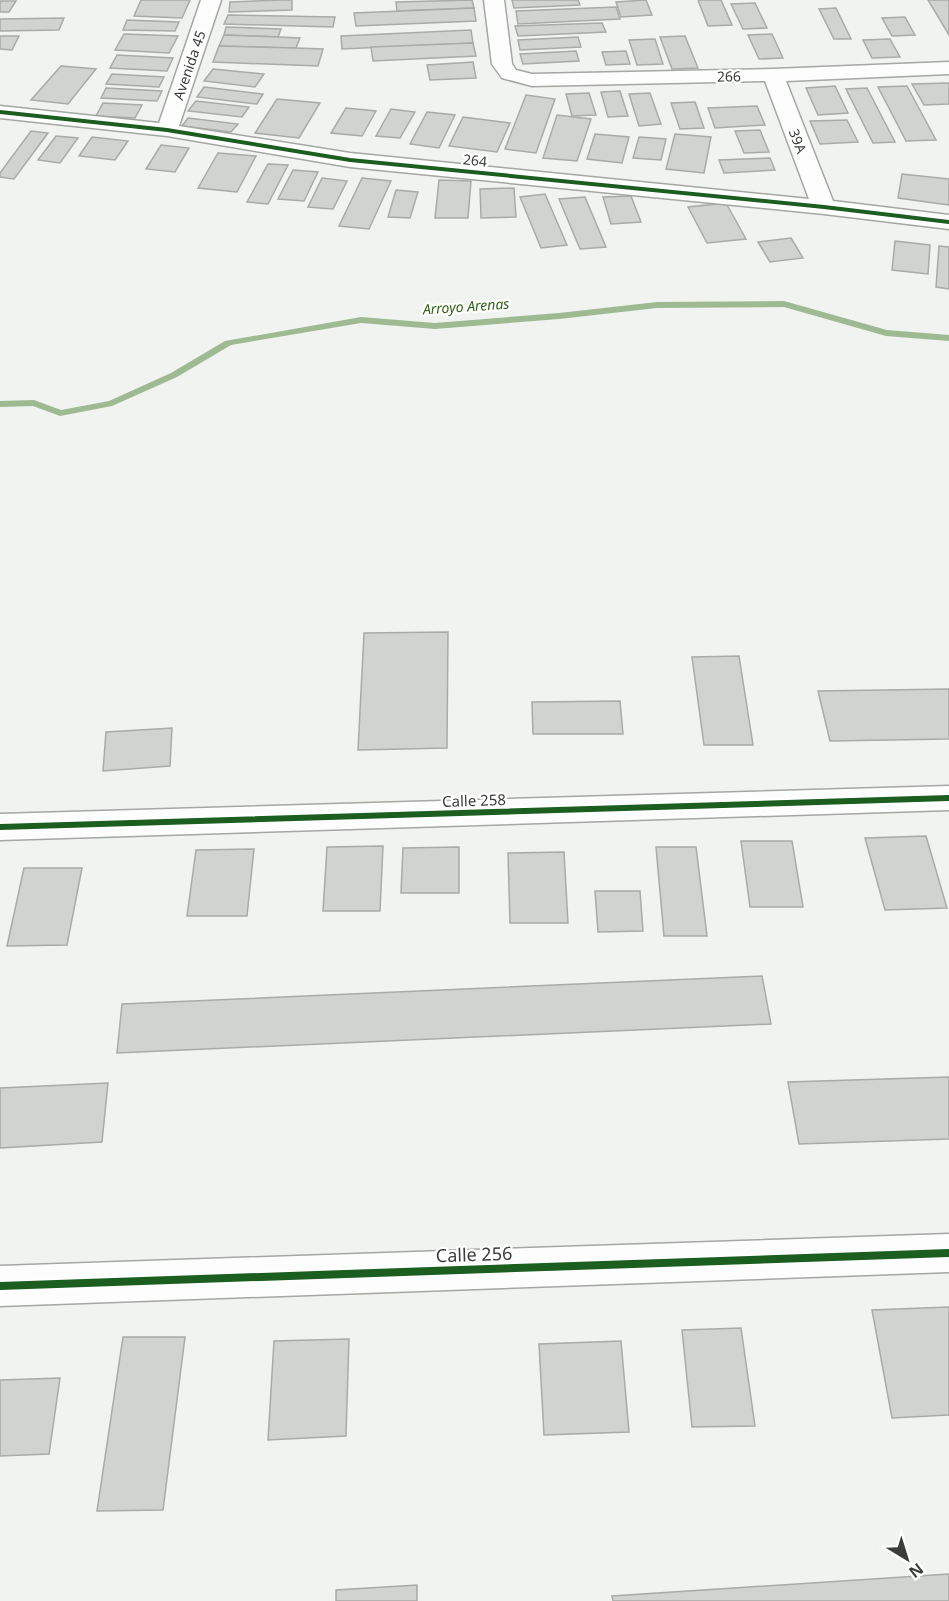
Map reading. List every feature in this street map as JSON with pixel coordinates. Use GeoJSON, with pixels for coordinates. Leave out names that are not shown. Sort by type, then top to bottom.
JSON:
{"type":"FeatureCollection","features":[{"type":"Feature","properties":{"kind":"street","name":"Avenida 45"},"geometry":{"type":"LineString","coordinates":[[167,130],[211,0]]}},
{"type":"Feature","properties":{"kind":"street","name":"266"},"geometry":{"type":"LineString","coordinates":[[494,0],[502,64],[509,74],[532,80],[773,75],[949,68]]}},
{"type":"Feature","properties":{"kind":"street","name":"39A"},"geometry":{"type":"LineString","coordinates":[[773,75],[824,207]]}},
{"type":"Feature","properties":{"kind":"street","name":"264"},"geometry":{"type":"LineString","coordinates":[[0,112],[167,130],[350,160],[824,207],[949,222]]}},
{"type":"Feature","properties":{"kind":"street","name":"Calle 258"},"geometry":{"type":"LineString","coordinates":[[0,827],[949,798]]}},
{"type":"Feature","properties":{"kind":"street","name":"Calle 256"},"geometry":{"type":"LineString","coordinates":[[0,1286],[949,1253]]}},
{"type":"Feature","properties":{"kind":"building"},"geometry":{"type":"Polygon","coordinates":[[[141,0],[190,0],[182,18],[134,16],[141,0]]]}},
{"type":"Feature","properties":{"kind":"building"},"geometry":{"type":"Polygon","coordinates":[[[292,0],[292,10],[229,12],[230,2],[292,0]]]}},
{"type":"Feature","properties":{"kind":"building"},"geometry":{"type":"Polygon","coordinates":[[[472,0],[474,8],[397,11],[396,2],[472,0]]]}},
{"type":"Feature","properties":{"kind":"building"},"geometry":{"type":"Polygon","coordinates":[[[512,0],[578,0],[580,5],[514,8],[512,0]]]}},
{"type":"Feature","properties":{"kind":"building"},"geometry":{"type":"Polygon","coordinates":[[[646,0],[652,15],[621,17],[616,2],[646,0]]]}},
{"type":"Feature","properties":{"kind":"building"},"geometry":{"type":"Polygon","coordinates":[[[698,0],[721,0],[732,25],[708,26],[698,0]]]}},
{"type":"Feature","properties":{"kind":"building"},"geometry":{"type":"Polygon","coordinates":[[[928,0],[949,0],[949,35],[928,0]]]}},
{"type":"Feature","properties":{"kind":"building"},"geometry":{"type":"Polygon","coordinates":[[[0,1],[16,1],[9,12],[0,12],[0,1]]]}},
{"type":"Feature","properties":{"kind":"building"},"geometry":{"type":"Polygon","coordinates":[[[755,3],[767,28],[743,29],[731,4],[755,3]]]}},
{"type":"Feature","properties":{"kind":"building"},"geometry":{"type":"Polygon","coordinates":[[[616,7],[620,19],[518,24],[516,11],[616,7]]]}},
{"type":"Feature","properties":{"kind":"building"},"geometry":{"type":"Polygon","coordinates":[[[474,8],[476,21],[356,26],[354,13],[474,8]]]}},
{"type":"Feature","properties":{"kind":"building"},"geometry":{"type":"Polygon","coordinates":[[[836,8],[851,39],[834,39],[819,9],[836,8]]]}},
{"type":"Feature","properties":{"kind":"building"},"geometry":{"type":"Polygon","coordinates":[[[228,15],[335,17],[333,27],[224,24],[228,15]]]}},
{"type":"Feature","properties":{"kind":"building"},"geometry":{"type":"Polygon","coordinates":[[[905,17],[915,35],[892,36],[882,18],[905,17]]]}},
{"type":"Feature","properties":{"kind":"building"},"geometry":{"type":"Polygon","coordinates":[[[64,18],[59,30],[0,31],[0,19],[64,18]]]}},
{"type":"Feature","properties":{"kind":"building"},"geometry":{"type":"Polygon","coordinates":[[[127,20],[179,22],[175,31],[123,30],[127,20]]]}},
{"type":"Feature","properties":{"kind":"building"},"geometry":{"type":"Polygon","coordinates":[[[602,23],[606,32],[518,36],[515,26],[602,23]]]}},
{"type":"Feature","properties":{"kind":"building"},"geometry":{"type":"Polygon","coordinates":[[[226,27],[281,29],[278,37],[224,35],[226,27]]]}},
{"type":"Feature","properties":{"kind":"building"},"geometry":{"type":"Polygon","coordinates":[[[471,30],[473,43],[342,49],[341,36],[471,30]]]}},
{"type":"Feature","properties":{"kind":"building"},"geometry":{"type":"Polygon","coordinates":[[[124,34],[178,36],[169,53],[115,50],[124,34]]]}},
{"type":"Feature","properties":{"kind":"building"},"geometry":{"type":"Polygon","coordinates":[[[772,34],[783,58],[759,59],[748,35],[772,34]]]}},
{"type":"Feature","properties":{"kind":"building"},"geometry":{"type":"Polygon","coordinates":[[[224,35],[300,38],[296,48],[219,46],[224,35]]]}},
{"type":"Feature","properties":{"kind":"building"},"geometry":{"type":"Polygon","coordinates":[[[0,36],[19,36],[12,50],[0,49],[0,36]]]}},
{"type":"Feature","properties":{"kind":"building"},"geometry":{"type":"Polygon","coordinates":[[[685,36],[698,68],[672,69],[660,37],[685,36]]]}},
{"type":"Feature","properties":{"kind":"building"},"geometry":{"type":"Polygon","coordinates":[[[578,37],[581,47],[520,50],[518,40],[578,37]]]}},
{"type":"Feature","properties":{"kind":"building"},"geometry":{"type":"Polygon","coordinates":[[[655,39],[663,64],[637,65],[629,40],[655,39]]]}},
{"type":"Feature","properties":{"kind":"building"},"geometry":{"type":"Polygon","coordinates":[[[890,39],[900,57],[872,58],[863,40],[890,39]]]}},
{"type":"Feature","properties":{"kind":"building"},"geometry":{"type":"Polygon","coordinates":[[[473,43],[476,56],[373,61],[371,47],[473,43]]]}},
{"type":"Feature","properties":{"kind":"building"},"geometry":{"type":"Polygon","coordinates":[[[219,46],[323,49],[318,66],[213,62],[219,46]]]}},
{"type":"Feature","properties":{"kind":"building"},"geometry":{"type":"Polygon","coordinates":[[[576,51],[579,61],[523,64],[520,54],[576,51]]]}},
{"type":"Feature","properties":{"kind":"building"},"geometry":{"type":"Polygon","coordinates":[[[626,51],[630,64],[606,65],[602,52],[626,51]]]}},
{"type":"Feature","properties":{"kind":"building"},"geometry":{"type":"Polygon","coordinates":[[[117,55],[173,58],[167,71],[110,68],[117,55]]]}},
{"type":"Feature","properties":{"kind":"building"},"geometry":{"type":"Polygon","coordinates":[[[473,62],[476,78],[430,80],[427,65],[473,62]]]}},
{"type":"Feature","properties":{"kind":"building"},"geometry":{"type":"Polygon","coordinates":[[[61,66],[96,69],[68,104],[31,100],[61,66]]]}},
{"type":"Feature","properties":{"kind":"building"},"geometry":{"type":"Polygon","coordinates":[[[213,69],[264,74],[255,87],[204,81],[213,69]]]}},
{"type":"Feature","properties":{"kind":"building"},"geometry":{"type":"Polygon","coordinates":[[[112,74],[164,77],[159,87],[106,84],[112,74]]]}},
{"type":"Feature","properties":{"kind":"building"},"geometry":{"type":"Polygon","coordinates":[[[949,83],[949,104],[924,105],[912,84],[949,83]]]}},
{"type":"Feature","properties":{"kind":"building"},"geometry":{"type":"Polygon","coordinates":[[[835,86],[848,113],[818,115],[806,88],[835,86]]]}},
{"type":"Feature","properties":{"kind":"building"},"geometry":{"type":"Polygon","coordinates":[[[907,86],[936,140],[906,141],[878,87],[907,86]]]}},
{"type":"Feature","properties":{"kind":"building"},"geometry":{"type":"Polygon","coordinates":[[[204,87],[263,94],[257,104],[197,97],[204,87]]]}},
{"type":"Feature","properties":{"kind":"building"},"geometry":{"type":"Polygon","coordinates":[[[106,88],[162,91],[157,101],[101,98],[106,88]]]}},
{"type":"Feature","properties":{"kind":"building"},"geometry":{"type":"Polygon","coordinates":[[[867,88],[895,142],[873,143],[846,89],[867,88]]]}},
{"type":"Feature","properties":{"kind":"building"},"geometry":{"type":"Polygon","coordinates":[[[620,91],[628,116],[608,117],[601,92],[620,91]]]}},
{"type":"Feature","properties":{"kind":"building"},"geometry":{"type":"Polygon","coordinates":[[[589,93],[596,115],[572,116],[566,94],[589,93]]]}},
{"type":"Feature","properties":{"kind":"building"},"geometry":{"type":"Polygon","coordinates":[[[650,93],[661,124],[639,126],[629,94],[650,93]]]}},
{"type":"Feature","properties":{"kind":"building"},"geometry":{"type":"Polygon","coordinates":[[[526,95],[555,99],[536,153],[505,149],[526,95]]]}},
{"type":"Feature","properties":{"kind":"building"},"geometry":{"type":"Polygon","coordinates":[[[277,99],[320,103],[299,138],[255,133],[277,99]]]}},
{"type":"Feature","properties":{"kind":"building"},"geometry":{"type":"Polygon","coordinates":[[[196,101],[249,107],[242,117],[188,111],[196,101]]]}},
{"type":"Feature","properties":{"kind":"building"},"geometry":{"type":"Polygon","coordinates":[[[695,102],[704,128],[680,129],[671,103],[695,102]]]}},
{"type":"Feature","properties":{"kind":"building"},"geometry":{"type":"Polygon","coordinates":[[[103,103],[142,105],[135,118],[96,116],[103,103]]]}},
{"type":"Feature","properties":{"kind":"building"},"geometry":{"type":"Polygon","coordinates":[[[757,106],[765,125],[715,128],[708,108],[757,106]]]}},
{"type":"Feature","properties":{"kind":"building"},"geometry":{"type":"Polygon","coordinates":[[[346,108],[376,111],[362,136],[331,133],[346,108]]]}},
{"type":"Feature","properties":{"kind":"building"},"geometry":{"type":"Polygon","coordinates":[[[391,109],[415,112],[400,138],[376,136],[391,109]]]}},
{"type":"Feature","properties":{"kind":"building"},"geometry":{"type":"Polygon","coordinates":[[[427,112],[455,115],[439,148],[410,144],[427,112]]]}},
{"type":"Feature","properties":{"kind":"building"},"geometry":{"type":"Polygon","coordinates":[[[557,115],[591,119],[577,161],[543,158],[557,115]]]}},
{"type":"Feature","properties":{"kind":"building"},"geometry":{"type":"Polygon","coordinates":[[[463,117],[510,123],[497,152],[449,146],[463,117]]]}},
{"type":"Feature","properties":{"kind":"building"},"geometry":{"type":"Polygon","coordinates":[[[188,118],[238,124],[231,132],[182,126],[188,118]]]}},
{"type":"Feature","properties":{"kind":"building"},"geometry":{"type":"Polygon","coordinates":[[[847,120],[858,142],[820,144],[810,121],[847,120]]]}},
{"type":"Feature","properties":{"kind":"building"},"geometry":{"type":"Polygon","coordinates":[[[760,130],[769,152],[744,153],[735,131],[760,130]]]}},
{"type":"Feature","properties":{"kind":"building"},"geometry":{"type":"Polygon","coordinates":[[[31,131],[48,133],[14,179],[0,177],[0,173],[31,131]]]}},
{"type":"Feature","properties":{"kind":"building"},"geometry":{"type":"Polygon","coordinates":[[[595,134],[629,137],[622,163],[587,159],[595,134]]]}},
{"type":"Feature","properties":{"kind":"building"},"geometry":{"type":"Polygon","coordinates":[[[675,134],[711,137],[704,173],[666,169],[675,134]]]}},
{"type":"Feature","properties":{"kind":"building"},"geometry":{"type":"Polygon","coordinates":[[[56,136],[78,138],[60,163],[38,160],[56,136]]]}},
{"type":"Feature","properties":{"kind":"building"},"geometry":{"type":"Polygon","coordinates":[[[92,137],[128,141],[115,160],[79,156],[92,137]]]}},
{"type":"Feature","properties":{"kind":"building"},"geometry":{"type":"Polygon","coordinates":[[[639,137],[666,139],[661,160],[633,158],[639,137]]]}},
{"type":"Feature","properties":{"kind":"building"},"geometry":{"type":"Polygon","coordinates":[[[161,145],[189,148],[175,172],[146,169],[161,145]]]}},
{"type":"Feature","properties":{"kind":"building"},"geometry":{"type":"Polygon","coordinates":[[[218,153],[256,156],[237,192],[198,188],[218,153]]]}},
{"type":"Feature","properties":{"kind":"building"},"geometry":{"type":"Polygon","coordinates":[[[770,158],[775,170],[724,173],[719,160],[770,158]]]}},
{"type":"Feature","properties":{"kind":"building"},"geometry":{"type":"Polygon","coordinates":[[[268,164],[288,165],[268,204],[247,202],[268,164]]]}},
{"type":"Feature","properties":{"kind":"building"},"geometry":{"type":"Polygon","coordinates":[[[293,170],[318,172],[304,201],[278,199],[293,170]]]}},
{"type":"Feature","properties":{"kind":"building"},"geometry":{"type":"Polygon","coordinates":[[[902,174],[949,179],[949,205],[898,198],[902,174]]]}},
{"type":"Feature","properties":{"kind":"building"},"geometry":{"type":"Polygon","coordinates":[[[322,178],[347,181],[333,209],[308,207],[322,178]]]}},
{"type":"Feature","properties":{"kind":"building"},"geometry":{"type":"Polygon","coordinates":[[[362,178],[391,181],[369,229],[339,226],[362,178]]]}},
{"type":"Feature","properties":{"kind":"building"},"geometry":{"type":"Polygon","coordinates":[[[439,180],[471,181],[468,218],[435,218],[439,180]]]}},
{"type":"Feature","properties":{"kind":"building"},"geometry":{"type":"Polygon","coordinates":[[[514,188],[516,217],[481,218],[480,189],[514,188]]]}},
{"type":"Feature","properties":{"kind":"building"},"geometry":{"type":"Polygon","coordinates":[[[396,190],[418,192],[410,218],[388,217],[396,190]]]}},
{"type":"Feature","properties":{"kind":"building"},"geometry":{"type":"Polygon","coordinates":[[[545,194],[567,245],[541,248],[520,197],[545,194]]]}},
{"type":"Feature","properties":{"kind":"building"},"geometry":{"type":"Polygon","coordinates":[[[631,196],[641,222],[611,224],[603,197],[631,196]]]}},
{"type":"Feature","properties":{"kind":"building"},"geometry":{"type":"Polygon","coordinates":[[[585,197],[606,247],[580,249],[559,199],[585,197]]]}},
{"type":"Feature","properties":{"kind":"building"},"geometry":{"type":"Polygon","coordinates":[[[726,203],[746,239],[707,243],[688,207],[726,203]]]}},
{"type":"Feature","properties":{"kind":"building"},"geometry":{"type":"Polygon","coordinates":[[[791,238],[803,258],[770,262],[758,242],[791,238]]]}},
{"type":"Feature","properties":{"kind":"building"},"geometry":{"type":"Polygon","coordinates":[[[895,241],[930,245],[928,274],[892,270],[895,241]]]}},
{"type":"Feature","properties":{"kind":"building"},"geometry":{"type":"Polygon","coordinates":[[[939,246],[949,247],[949,289],[936,287],[939,246]]]}},
{"type":"Feature","properties":{"kind":"building"},"geometry":{"type":"Polygon","coordinates":[[[448,632],[447,748],[358,750],[364,633],[448,632]]]}},
{"type":"Feature","properties":{"kind":"building"},"geometry":{"type":"Polygon","coordinates":[[[739,656],[753,745],[704,745],[692,657],[739,656]]]}},
{"type":"Feature","properties":{"kind":"building"},"geometry":{"type":"Polygon","coordinates":[[[949,689],[949,739],[830,741],[818,691],[949,689]]]}},
{"type":"Feature","properties":{"kind":"building"},"geometry":{"type":"Polygon","coordinates":[[[620,701],[623,734],[533,734],[532,702],[620,701]]]}},
{"type":"Feature","properties":{"kind":"building"},"geometry":{"type":"Polygon","coordinates":[[[172,728],[170,766],[103,771],[106,732],[172,728]]]}},
{"type":"Feature","properties":{"kind":"building"},"geometry":{"type":"Polygon","coordinates":[[[926,836],[947,908],[885,910],[865,838],[926,836]]]}},
{"type":"Feature","properties":{"kind":"building"},"geometry":{"type":"Polygon","coordinates":[[[741,841],[792,841],[803,907],[750,907],[741,841]]]}},
{"type":"Feature","properties":{"kind":"building"},"geometry":{"type":"Polygon","coordinates":[[[383,846],[380,911],[323,911],[327,847],[383,846]]]}},
{"type":"Feature","properties":{"kind":"building"},"geometry":{"type":"Polygon","coordinates":[[[459,847],[459,893],[401,893],[403,848],[459,847]]]}},
{"type":"Feature","properties":{"kind":"building"},"geometry":{"type":"Polygon","coordinates":[[[656,847],[696,847],[707,936],[664,936],[656,847]]]}},
{"type":"Feature","properties":{"kind":"building"},"geometry":{"type":"Polygon","coordinates":[[[254,849],[247,916],[187,916],[196,850],[254,849]]]}},
{"type":"Feature","properties":{"kind":"building"},"geometry":{"type":"Polygon","coordinates":[[[564,852],[568,923],[510,923],[508,853],[564,852]]]}},
{"type":"Feature","properties":{"kind":"building"},"geometry":{"type":"Polygon","coordinates":[[[24,868],[82,868],[67,945],[7,946],[24,868]]]}},
{"type":"Feature","properties":{"kind":"building"},"geometry":{"type":"Polygon","coordinates":[[[595,891],[640,891],[643,931],[598,932],[595,891]]]}},
{"type":"Feature","properties":{"kind":"building"},"geometry":{"type":"Polygon","coordinates":[[[762,976],[771,1024],[117,1053],[122,1004],[762,976]]]}},
{"type":"Feature","properties":{"kind":"building"},"geometry":{"type":"Polygon","coordinates":[[[949,1077],[949,1139],[799,1144],[788,1082],[949,1077]]]}},
{"type":"Feature","properties":{"kind":"building"},"geometry":{"type":"Polygon","coordinates":[[[108,1083],[102,1142],[0,1148],[0,1088],[108,1083]]]}},
{"type":"Feature","properties":{"kind":"building"},"geometry":{"type":"Polygon","coordinates":[[[949,1307],[949,1415],[892,1418],[872,1310],[949,1307]]]}},
{"type":"Feature","properties":{"kind":"building"},"geometry":{"type":"Polygon","coordinates":[[[741,1328],[755,1426],[692,1427],[682,1330],[741,1328]]]}},
{"type":"Feature","properties":{"kind":"building"},"geometry":{"type":"Polygon","coordinates":[[[123,1337],[185,1337],[163,1510],[97,1511],[123,1337]]]}},
{"type":"Feature","properties":{"kind":"building"},"geometry":{"type":"Polygon","coordinates":[[[349,1339],[346,1436],[268,1440],[274,1341],[349,1339]]]}},
{"type":"Feature","properties":{"kind":"building"},"geometry":{"type":"Polygon","coordinates":[[[621,1341],[629,1432],[544,1435],[539,1344],[621,1341]]]}},
{"type":"Feature","properties":{"kind":"building"},"geometry":{"type":"Polygon","coordinates":[[[60,1378],[49,1454],[0,1456],[0,1380],[60,1378]]]}},
{"type":"Feature","properties":{"kind":"building"},"geometry":{"type":"Polygon","coordinates":[[[949,1574],[949,1601],[613,1601],[612,1596],[949,1574]]]}},
{"type":"Feature","properties":{"kind":"building"},"geometry":{"type":"Polygon","coordinates":[[[417,1585],[417,1601],[336,1601],[336,1590],[417,1585]]]}},
{"type":"Feature","properties":{"kind":"waterway","name":"Arroyo Arenas"},"geometry":{"type":"LineString","coordinates":[[0,404],[34,403],[60,413],[112,403],[174,375],[228,343],[361,320],[435,326],[657,305],[784,304],[886,333],[949,338]]}},
{"type":"Feature","properties":{"kind":"cycle path"},"geometry":{"type":"LineString","coordinates":[[0,112],[167,130],[350,160],[824,207],[949,222]]}},
{"type":"Feature","properties":{"kind":"cycle path"},"geometry":{"type":"LineString","coordinates":[[0,827],[949,798]]}},
{"type":"Feature","properties":{"kind":"cycle path"},"geometry":{"type":"LineString","coordinates":[[0,1286],[949,1253]]}}]}
